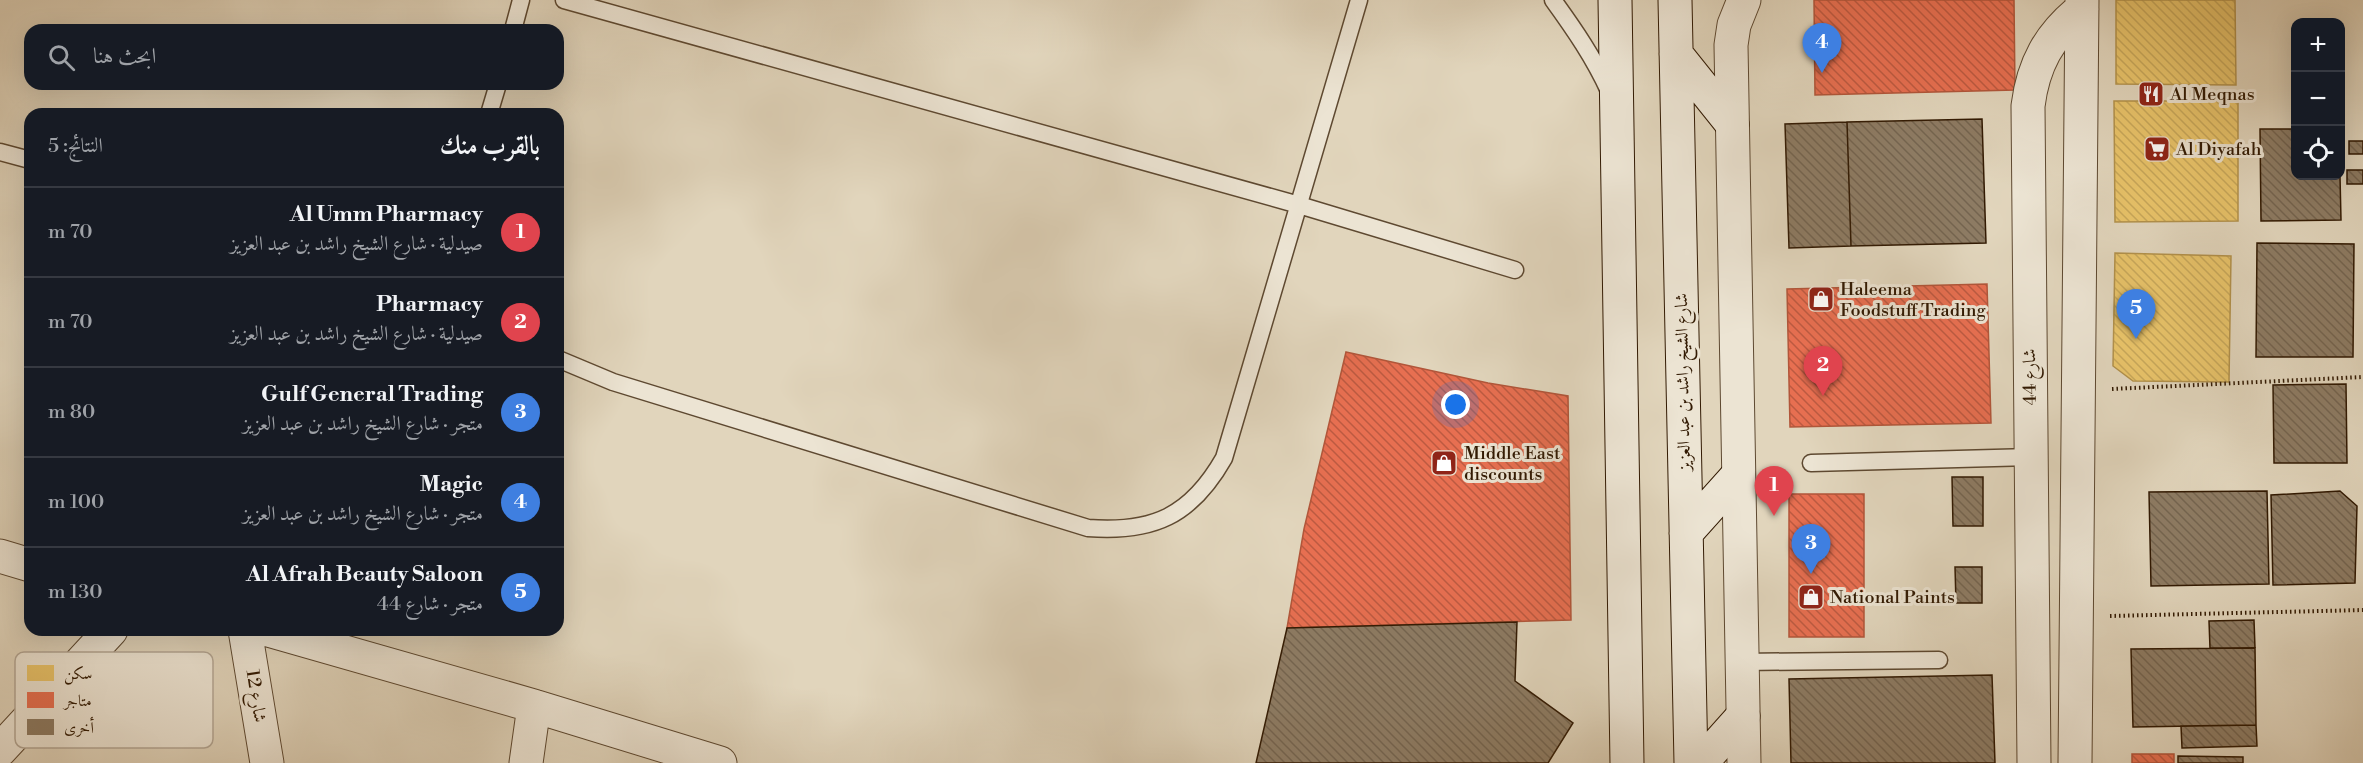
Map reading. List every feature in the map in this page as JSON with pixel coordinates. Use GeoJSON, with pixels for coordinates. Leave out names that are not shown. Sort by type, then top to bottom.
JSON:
{"type":"FeatureCollection","features":[{"type":"Feature","properties":{"kind":"street"},"geometry":{"type":"LineString","coordinates":[[1615,0],[1628,763]]}},
{"type":"Feature","properties":{"kind":"street"},"geometry":{"type":"LineString","coordinates":[[1744,0],[1734,25],[1731,45],[1744,763]]}},
{"type":"Feature","properties":{"kind":"street","name":"شارع 44"},"geometry":{"type":"LineString","coordinates":[[2075,763],[2082,4]]}},
{"type":"Feature","properties":{"kind":"street","name":"شارع 44"},"geometry":{"type":"LineString","coordinates":[[2034,763],[2028,106],[2033,78],[2043,51],[2082,4]]}},
{"type":"Feature","properties":{"kind":"street","name":"شارع الشيخ راشد بن عبد العزيز"},"geometry":{"type":"LineString","coordinates":[[1679,6],[1676,54],[1691,763]]}},
{"type":"Feature","properties":{"kind":"street"},"geometry":{"type":"LineString","coordinates":[[1676,54],[1732,124]]}},
{"type":"Feature","properties":{"kind":"street"},"geometry":{"type":"LineString","coordinates":[[1686,533],[1738,476]]}},
{"type":"Feature","properties":{"kind":"street"},"geometry":{"type":"LineString","coordinates":[[0,556],[24,562]]}},
{"type":"Feature","properties":{"kind":"street"},"geometry":{"type":"LineString","coordinates":[[91,652],[105,636]]}},
{"type":"Feature","properties":{"kind":"street","name":"شارع 12"},"geometry":{"type":"LineString","coordinates":[[246,636],[267,763]]}},
{"type":"Feature","properties":{"kind":"street"},"geometry":{"type":"LineString","coordinates":[[289,636],[534,706],[720,763]]}},
{"type":"Feature","properties":{"kind":"street"},"geometry":{"type":"LineString","coordinates":[[526,763],[534,706]]}},
{"type":"Feature","properties":{"kind":"street"},"geometry":{"type":"LineString","coordinates":[[1701,763],[1743,716]]}},
{"type":"Feature","properties":{"kind":"street"},"geometry":{"type":"LineString","coordinates":[[0,750],[15,734]]}},
{"type":"Feature","properties":{"kind":"lane"},"geometry":{"type":"LineString","coordinates":[[515,24],[521,0]]}},
{"type":"Feature","properties":{"kind":"lane"},"geometry":{"type":"LineString","coordinates":[[564,0],[1299,205],[1515,270]]}},
{"type":"Feature","properties":{"kind":"lane"},"geometry":{"type":"LineString","coordinates":[[564,361],[614,382],[1088,528],[1115,530],[1143,527],[1168,517],[1191,502],[1210,482],[1224,458],[1359,0]]}},
{"type":"Feature","properties":{"kind":"lane"},"geometry":{"type":"LineString","coordinates":[[1553,0],[1574,28],[1599,70],[1618,113]]}},
{"type":"Feature","properties":{"kind":"lane"},"geometry":{"type":"LineString","coordinates":[[491,108],[496,90]]}},
{"type":"Feature","properties":{"kind":"lane"},"geometry":{"type":"LineString","coordinates":[[0,152],[24,158]]}},
{"type":"Feature","properties":{"kind":"lane"},"geometry":{"type":"LineString","coordinates":[[1811,463],[2031,457]]}},
{"type":"Feature","properties":{"kind":"lane"},"geometry":{"type":"LineString","coordinates":[[1742,662],[1939,660]]}},
{"type":"Feature","properties":{"kind":"path"},"geometry":{"type":"LineString","coordinates":[[2078,391],[2363,377]]}},
{"type":"Feature","properties":{"kind":"path"},"geometry":{"type":"LineString","coordinates":[[2076,617],[2363,609]]}},
{"type":"Feature","properties":{"kind":"building: سكن"},"geometry":{"type":"Polygon","coordinates":[[[2116,0],[2235,0],[2236,85],[2116,84],[2116,0]]]}},
{"type":"Feature","properties":{"kind":"building: سكن"},"geometry":{"type":"Polygon","coordinates":[[[2114,101],[2238,101],[2238,221],[2115,222],[2114,101]]]}},
{"type":"Feature","properties":{"kind":"building: سكن"},"geometry":{"type":"Polygon","coordinates":[[[2115,253],[2231,256],[2229,382],[2133,381],[2113,366],[2115,253]]]}},
{"type":"Feature","properties":{"kind":"building: متاجر"},"geometry":{"type":"Polygon","coordinates":[[[1814,0],[2014,0],[2015,90],[1815,95],[1814,0]]]}},
{"type":"Feature","properties":{"kind":"building: متاجر"},"geometry":{"type":"Polygon","coordinates":[[[1987,284],[1991,423],[1790,427],[1787,289],[1987,284]]]}},
{"type":"Feature","properties":{"kind":"building: متاجر","name":"Middle East discounts"},"geometry":{"type":"Polygon","coordinates":[[[1346,352],[1488,383],[1568,396],[1571,620],[1287,628],[1304,529],[1346,352]]]}},
{"type":"Feature","properties":{"kind":"building: متاجر"},"geometry":{"type":"Polygon","coordinates":[[[1789,494],[1864,494],[1864,637],[1789,637],[1789,494]]]}},
{"type":"Feature","properties":{"kind":"building: متاجر"},"geometry":{"type":"Polygon","coordinates":[[[2132,754],[2174,754],[2174,763],[2132,763],[2132,754]]]}},
{"type":"Feature","properties":{"kind":"building: أخرى"},"geometry":{"type":"Polygon","coordinates":[[[1982,119],[1986,243],[1851,246],[1847,122],[1982,119]]]}},
{"type":"Feature","properties":{"kind":"building: أخرى"},"geometry":{"type":"Polygon","coordinates":[[[1847,122],[1851,246],[1789,248],[1785,124],[1847,122]]]}},
{"type":"Feature","properties":{"kind":"building: أخرى"},"geometry":{"type":"Polygon","coordinates":[[[2260,129],[2291,129],[2291,180],[2340,180],[2341,220],[2261,221],[2260,129]]]}},
{"type":"Feature","properties":{"kind":"building: أخرى"},"geometry":{"type":"Polygon","coordinates":[[[2349,141],[2363,141],[2363,154],[2349,154],[2349,141]]]}},
{"type":"Feature","properties":{"kind":"building: أخرى"},"geometry":{"type":"Polygon","coordinates":[[[2347,170],[2363,170],[2363,184],[2347,184],[2347,170]]]}},
{"type":"Feature","properties":{"kind":"building: أخرى"},"geometry":{"type":"Polygon","coordinates":[[[2257,243],[2354,244],[2353,357],[2256,357],[2257,243]]]}},
{"type":"Feature","properties":{"kind":"building: أخرى"},"geometry":{"type":"Polygon","coordinates":[[[2346,384],[2347,463],[2274,463],[2273,385],[2346,384]]]}},
{"type":"Feature","properties":{"kind":"building: أخرى"},"geometry":{"type":"Polygon","coordinates":[[[1952,477],[1983,477],[1983,526],[1953,526],[1952,477]]]}},
{"type":"Feature","properties":{"kind":"building: أخرى"},"geometry":{"type":"Polygon","coordinates":[[[2267,491],[2269,584],[2151,586],[2149,492],[2267,491]]]}},
{"type":"Feature","properties":{"kind":"building: أخرى"},"geometry":{"type":"Polygon","coordinates":[[[2340,491],[2357,506],[2355,583],[2273,585],[2271,495],[2340,491]]]}},
{"type":"Feature","properties":{"kind":"building: أخرى"},"geometry":{"type":"Polygon","coordinates":[[[1955,567],[1982,567],[1982,603],[1956,603],[1955,567]]]}},
{"type":"Feature","properties":{"kind":"building: أخرى"},"geometry":{"type":"Polygon","coordinates":[[[2254,620],[2255,648],[2210,648],[2209,621],[2254,620]]]}},
{"type":"Feature","properties":{"kind":"building: أخرى"},"geometry":{"type":"Polygon","coordinates":[[[1517,622],[1515,681],[1573,723],[1548,763],[1256,763],[1287,628],[1517,622]]]}},
{"type":"Feature","properties":{"kind":"building: أخرى"},"geometry":{"type":"Polygon","coordinates":[[[2255,648],[2256,725],[2133,727],[2131,649],[2255,648]]]}},
{"type":"Feature","properties":{"kind":"building: أخرى"},"geometry":{"type":"Polygon","coordinates":[[[1992,675],[1995,763],[1791,763],[1789,679],[1992,675]]]}},
{"type":"Feature","properties":{"kind":"building: أخرى"},"geometry":{"type":"Polygon","coordinates":[[[2256,725],[2257,746],[2182,748],[2181,726],[2256,725]]]}},
{"type":"Feature","properties":{"kind":"building: أخرى"},"geometry":{"type":"Polygon","coordinates":[[[2178,756],[2243,757],[2243,763],[2178,763],[2178,756]]]}},
{"type":"Feature","properties":{"kind":"place","name":"Magic"},"geometry":{"type":"Point","coordinates":[1822,73]}},
{"type":"Feature","properties":{"kind":"place","name":"Al Meqnas"},"geometry":{"type":"Point","coordinates":[2151,94]}},
{"type":"Feature","properties":{"kind":"place","name":"Al Diyafah"},"geometry":{"type":"Point","coordinates":[2157,149]}},
{"type":"Feature","properties":{"kind":"place","name":"Haleema Foodstuff Trading"},"geometry":{"type":"Point","coordinates":[1821,299]}},
{"type":"Feature","properties":{"kind":"place","name":"Al Afrah Beauty Saloon"},"geometry":{"type":"Point","coordinates":[2136,339]}},
{"type":"Feature","properties":{"kind":"place","name":"Pharmacy"},"geometry":{"type":"Point","coordinates":[1823,396]}},
{"type":"Feature","properties":{"kind":"place","name":"Middle East discounts"},"geometry":{"type":"Point","coordinates":[1444,463]}},
{"type":"Feature","properties":{"kind":"place","name":"Al Umm Pharmacy"},"geometry":{"type":"Point","coordinates":[1774,516]}},
{"type":"Feature","properties":{"kind":"place","name":"Gulf General Trading"},"geometry":{"type":"Point","coordinates":[1811,574]}},
{"type":"Feature","properties":{"kind":"place","name":"National Paints"},"geometry":{"type":"Point","coordinates":[1811,597]}}]}
